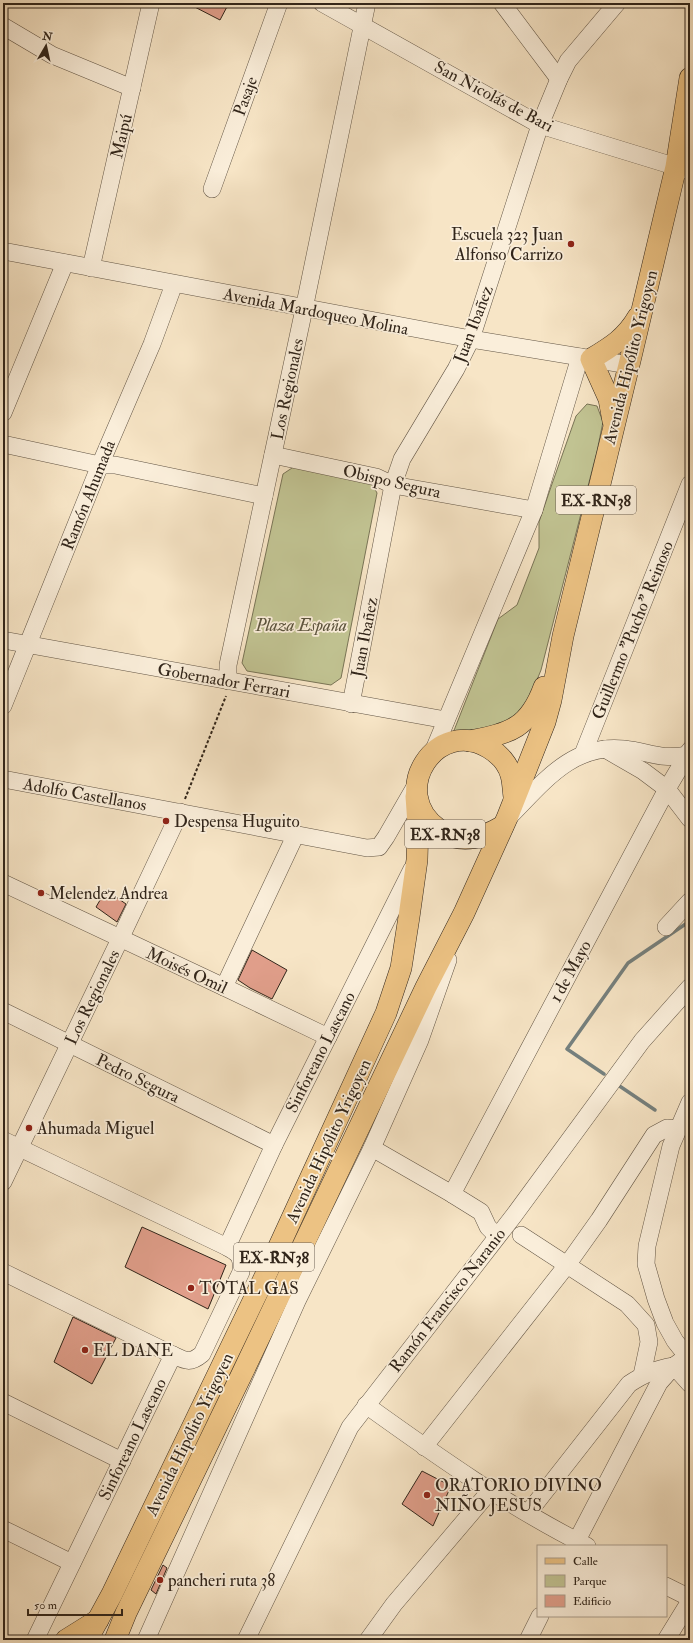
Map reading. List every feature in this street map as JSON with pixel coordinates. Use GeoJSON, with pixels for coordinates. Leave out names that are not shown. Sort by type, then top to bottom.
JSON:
{"type":"FeatureCollection","features":[{"type":"Feature","properties":{"kind":"main road","name":"Avenida Hipólito Yrigoyen"},"geometry":{"type":"LineString","coordinates":[[514,797],[545,722],[551,700],[563,636],[643,308],[683,169],[690,78]]}},
{"type":"Feature","properties":{"kind":"main road"},"geometry":{"type":"LineString","coordinates":[[614,426],[609,399],[586,358],[613,346],[631,329],[643,308]]}},
{"type":"Feature","properties":{"kind":"main road","name":"Avenida Hipólito Yrigoyen"},"geometry":{"type":"LineString","coordinates":[[470,741],[495,736],[518,727],[531,714],[541,696],[563,636]]}},
{"type":"Feature","properties":{"kind":"main road","name":"EX-RN38"},"geometry":{"type":"LineString","coordinates":[[470,741],[484,745],[496,752],[505,762],[511,775],[514,797],[505,822],[488,835],[473,838],[457,837],[442,833],[430,824],[421,811],[416,790],[422,767],[433,752],[454,742],[470,741]]}},
{"type":"Feature","properties":{"kind":"main road","name":"Avenida Hipólito Yrigoyen"},"geometry":{"type":"LineString","coordinates":[[87,1640],[100,1619],[270,1266],[386,1014],[401,968],[417,860],[418,824],[416,790]]}},
{"type":"Feature","properties":{"kind":"main road","name":"Avenida Hipólito Yrigoyen"},"geometry":{"type":"LineString","coordinates":[[114,1640],[426,987],[464,913],[505,822]]}},
{"type":"Feature","properties":{"kind":"main road"},"geometry":{"type":"LineString","coordinates":[[66,1640],[100,1619]]}},
{"type":"Feature","properties":{"kind":"street","name":"Maipú"},"geometry":{"type":"LineString","coordinates":[[91,268],[151,3]]}},
{"type":"Feature","properties":{"kind":"street","name":"Pasaje"},"geometry":{"type":"LineString","coordinates":[[212,189],[279,3]]}},
{"type":"Feature","properties":{"kind":"street","name":"San Nicolás de Bari"},"geometry":{"type":"LineString","coordinates":[[322,3],[540,125],[683,169]]}},
{"type":"Feature","properties":{"kind":"street","name":"Los Regionales"},"geometry":{"type":"LineString","coordinates":[[228,681],[228,665],[304,309],[367,3]]}},
{"type":"Feature","properties":{"kind":"street"},"geometry":{"type":"LineString","coordinates":[[502,3],[559,80]]}},
{"type":"Feature","properties":{"kind":"street","name":"Juan Ibañez"},"geometry":{"type":"LineString","coordinates":[[351,704],[392,485],[402,459],[456,369],[471,340],[540,125],[559,80],[568,61],[617,3]]}},
{"type":"Feature","properties":{"kind":"street"},"geometry":{"type":"LineString","coordinates":[[3,26],[52,55],[132,88]]}},
{"type":"Feature","properties":{"kind":"street","name":"Avenida Mardoqueo Molina"},"geometry":{"type":"LineString","coordinates":[[3,252],[471,340],[629,365]]}},
{"type":"Feature","properties":{"kind":"street"},"geometry":{"type":"LineString","coordinates":[[3,413],[65,264]]}},
{"type":"Feature","properties":{"kind":"street","name":"Ramón Ahumada"},"geometry":{"type":"LineString","coordinates":[[3,706],[100,465],[152,344],[174,284]]}},
{"type":"Feature","properties":{"kind":"street"},"geometry":{"type":"LineString","coordinates":[[433,752],[534,510],[586,358]]}},
{"type":"Feature","properties":{"kind":"street"},"geometry":{"type":"LineString","coordinates":[[3,444],[100,465],[115,465],[264,496]]}},
{"type":"Feature","properties":{"kind":"street","name":"Obispo Segura"},"geometry":{"type":"LineString","coordinates":[[273,455],[376,477],[392,485],[534,510]]}},
{"type":"Feature","properties":{"kind":"street","name":"Guillermo \"Pucho\" Reinoso"},"geometry":{"type":"LineString","coordinates":[[583,754],[690,484]]}},
{"type":"Feature","properties":{"kind":"street","name":"Gobernador Ferrari"},"geometry":{"type":"LineString","coordinates":[[3,640],[446,720]]}},
{"type":"Feature","properties":{"kind":"street"},"geometry":{"type":"LineString","coordinates":[[505,822],[554,772],[572,758],[604,749],[623,748],[666,757],[688,752]]}},
{"type":"Feature","properties":{"kind":"street"},"geometry":{"type":"LineString","coordinates":[[604,749],[643,771],[667,789],[690,819]]}},
{"type":"Feature","properties":{"kind":"street","name":"1 de Mayo"},"geometry":{"type":"LineString","coordinates":[[452,1194],[688,752]]}},
{"type":"Feature","properties":{"kind":"street","name":"Adolfo Castellanos"},"geometry":{"type":"LineString","coordinates":[[3,779],[367,848],[379,847],[416,790]]}},
{"type":"Feature","properties":{"kind":"street","name":"Los Regionales"},"geometry":{"type":"LineString","coordinates":[[3,1182],[180,812]]}},
{"type":"Feature","properties":{"kind":"street"},"geometry":{"type":"LineString","coordinates":[[224,987],[296,834]]}},
{"type":"Feature","properties":{"kind":"street","name":"Sinforeano Lascano"},"geometry":{"type":"LineString","coordinates":[[227,1247],[274,1145],[417,860]]}},
{"type":"Feature","properties":{"kind":"street","name":"Moisés Omil"},"geometry":{"type":"LineString","coordinates":[[3,883],[328,1037]]}},
{"type":"Feature","properties":{"kind":"street"},"geometry":{"type":"LineString","coordinates":[[666,926],[690,901]]}},
{"type":"Feature","properties":{"kind":"street"},"geometry":{"type":"LineString","coordinates":[[146,1640],[297,1301],[372,1148],[420,1040],[464,913]]}},
{"type":"Feature","properties":{"kind":"street","name":"Ramón Francisco Naranio"},"geometry":{"type":"LineString","coordinates":[[246,1640],[350,1427],[498,1236],[642,1041],[690,987]]}},
{"type":"Feature","properties":{"kind":"street","name":"Pedro Segura"},"geometry":{"type":"LineString","coordinates":[[3,1011],[274,1145]]}},
{"type":"Feature","properties":{"kind":"street"},"geometry":{"type":"LineString","coordinates":[[690,1102],[677,1129],[671,1146],[647,1246],[646,1264],[649,1278],[665,1323],[685,1359],[690,1384]]}},
{"type":"Feature","properties":{"kind":"street"},"geometry":{"type":"LineString","coordinates":[[424,1447],[567,1266],[599,1220],[654,1135],[667,1128],[677,1129]]}},
{"type":"Feature","properties":{"kind":"street"},"geometry":{"type":"LineString","coordinates":[[3,1140],[227,1247],[237,1253],[242,1261],[241,1272],[202,1354],[194,1360],[186,1360],[173,1355],[3,1272]]}},
{"type":"Feature","properties":{"kind":"street"},"geometry":{"type":"LineString","coordinates":[[372,1148],[481,1212],[488,1227],[498,1236]]}},
{"type":"Feature","properties":{"kind":"street"},"geometry":{"type":"LineString","coordinates":[[521,1235],[627,1304],[646,1326],[649,1342],[642,1375]]}},
{"type":"Feature","properties":{"kind":"street","name":"Sinforeano Lascano"},"geometry":{"type":"LineString","coordinates":[[35,1640],[173,1355]]}},
{"type":"Feature","properties":{"kind":"street"},"geometry":{"type":"LineString","coordinates":[[528,1513],[629,1384],[642,1375],[685,1359]]}},
{"type":"Feature","properties":{"kind":"street"},"geometry":{"type":"LineString","coordinates":[[366,1405],[424,1447],[490,1491],[579,1544],[659,1383],[685,1359]]}},
{"type":"Feature","properties":{"kind":"street"},"geometry":{"type":"LineString","coordinates":[[3,1402],[122,1461]]}},
{"type":"Feature","properties":{"kind":"street"},"geometry":{"type":"LineString","coordinates":[[368,1640],[394,1604],[490,1491]]}},
{"type":"Feature","properties":{"kind":"street"},"geometry":{"type":"LineString","coordinates":[[3,1529],[72,1562]]}},
{"type":"Feature","properties":{"kind":"street"},"geometry":{"type":"LineString","coordinates":[[666,1640],[690,1600],[667,1587]]}},
{"type":"Feature","properties":{"kind":"street"},"geometry":{"type":"LineString","coordinates":[[528,1640],[540,1617]]}},
{"type":"Feature","properties":{"kind":"path"},"geometry":{"type":"LineString","coordinates":[[180,812],[225,698],[228,681]]}},
{"type":"Feature","properties":{"kind":"green space"},"geometry":{"type":"Polygon","coordinates":[[[587,404],[597,406],[603,422],[597,451],[541,670],[528,702],[511,720],[488,727],[453,733],[498,619],[517,605],[539,548],[539,522],[552,484],[576,416],[587,404]]]}},
{"type":"Feature","properties":{"kind":"green space","name":"Plaza España"},"geometry":{"type":"Polygon","coordinates":[[[295,466],[371,482],[377,493],[341,678],[331,685],[247,671],[242,663],[283,474],[295,466]]]}},
{"type":"Feature","properties":{"kind":"building"},"geometry":{"type":"Polygon","coordinates":[[[187,3],[229,3],[220,20],[187,3]]]}},
{"type":"Feature","properties":{"kind":"building"},"geometry":{"type":"Polygon","coordinates":[[[106,890],[126,904],[117,922],[96,907],[106,890]]]}},
{"type":"Feature","properties":{"kind":"building"},"geometry":{"type":"Polygon","coordinates":[[[252,950],[287,970],[272,999],[238,980],[252,950]]]}},
{"type":"Feature","properties":{"kind":"building","name":"TOTAL GAS"},"geometry":{"type":"Polygon","coordinates":[[[142,1227],[226,1265],[208,1309],[125,1267],[142,1227]]]}},
{"type":"Feature","properties":{"kind":"building","name":"EL DANE"},"geometry":{"type":"Polygon","coordinates":[[[73,1317],[116,1338],[92,1384],[54,1362],[73,1317]]]}},
{"type":"Feature","properties":{"kind":"building","name":"ORATORIO DIVINO NIÑO JESUS"},"geometry":{"type":"Polygon","coordinates":[[[422,1471],[451,1486],[433,1526],[402,1504],[422,1471]]]}},
{"type":"Feature","properties":{"kind":"building"},"geometry":{"type":"Polygon","coordinates":[[[163,1565],[167,1568],[156,1594],[151,1590],[163,1565]]]}},
{"type":"Feature","properties":{"kind":"waterway"},"geometry":{"type":"LineString","coordinates":[[604,1074],[567,1049],[628,963],[690,921]]}},
{"type":"Feature","properties":{"kind":"waterway"},"geometry":{"type":"LineString","coordinates":[[618,1085],[655,1110]]}},
{"type":"Feature","properties":{"kind":"place","name":"Escuela 323 Juan Alfonso Carrizo"},"geometry":{"type":"Point","coordinates":[571,244]}},
{"type":"Feature","properties":{"kind":"place","name":"Despensa Huguito"},"geometry":{"type":"Point","coordinates":[166,821]}},
{"type":"Feature","properties":{"kind":"place","name":"Melendez Andrea"},"geometry":{"type":"Point","coordinates":[41,893]}},
{"type":"Feature","properties":{"kind":"place","name":"Ahumada Miguel"},"geometry":{"type":"Point","coordinates":[29,1128]}},
{"type":"Feature","properties":{"kind":"place","name":"TOTAL GAS"},"geometry":{"type":"Point","coordinates":[191,1288]}},
{"type":"Feature","properties":{"kind":"place","name":"EL DANE"},"geometry":{"type":"Point","coordinates":[85,1350]}},
{"type":"Feature","properties":{"kind":"place","name":"ORATORIO DIVINO NIÑO JESUS"},"geometry":{"type":"Point","coordinates":[427,1495]}},
{"type":"Feature","properties":{"kind":"place","name":"pancheri ruta 38"},"geometry":{"type":"Point","coordinates":[160,1580]}}]}
